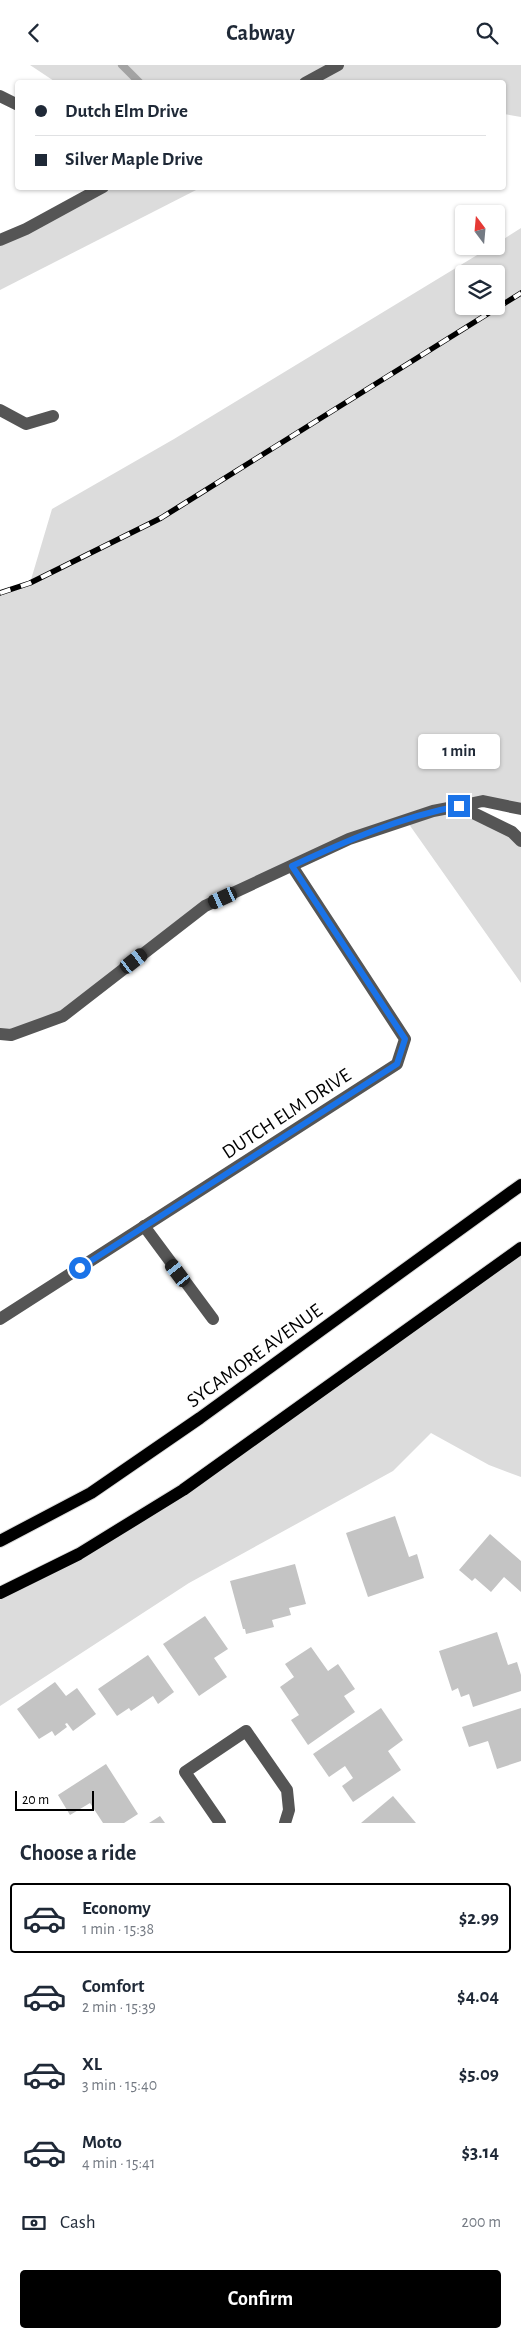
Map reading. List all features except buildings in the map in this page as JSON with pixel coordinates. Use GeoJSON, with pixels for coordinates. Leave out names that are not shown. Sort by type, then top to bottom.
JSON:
{"type":"FeatureCollection","features":[{"type":"Feature","properties":{"kind":"main road","name":"SYCAMORE AVENUE"},"geometry":{"type":"LineString","coordinates":[[0,1541],[91,1493],[169,1440],[521,1185]]}},
{"type":"Feature","properties":{"kind":"main road"},"geometry":{"type":"LineString","coordinates":[[0,1593],[79,1554],[183,1490],[521,1247]]}},
{"type":"Feature","properties":{"kind":"street"},"geometry":{"type":"LineString","coordinates":[[310,80],[338,65]]}},
{"type":"Feature","properties":{"kind":"street"},"geometry":{"type":"LineString","coordinates":[[0,97],[15,104]]}},
{"type":"Feature","properties":{"kind":"street"},"geometry":{"type":"LineString","coordinates":[[0,240],[26,229],[98,190]]}},
{"type":"Feature","properties":{"kind":"street"},"geometry":{"type":"LineString","coordinates":[[0,410],[26,424],[53,416]]}},
{"type":"Feature","properties":{"kind":"street"},"geometry":{"type":"LineString","coordinates":[[0,1034],[11,1035],[63,1016],[205,906],[349,839],[433,811],[483,801],[521,809]]}},
{"type":"Feature","properties":{"kind":"street"},"geometry":{"type":"LineString","coordinates":[[459,806],[512,832],[521,841]]}},
{"type":"Feature","properties":{"kind":"street","name":"DUTCH ELM DRIVE"},"geometry":{"type":"LineString","coordinates":[[0,1319],[397,1064],[405,1039],[292,866]]}},
{"type":"Feature","properties":{"kind":"street"},"geometry":{"type":"LineString","coordinates":[[144,1226],[213,1319]]}},
{"type":"Feature","properties":{"kind":"street"},"geometry":{"type":"LineString","coordinates":[[220,1823],[185,1772],[246,1731],[287,1791],[289,1811],[285,1823]]}},
{"type":"Feature","properties":{"kind":"shaded area"},"geometry":{"type":"Polygon","coordinates":[[[30,65],[521,65],[521,117],[506,114],[506,80],[52,80],[30,65]]]}},
{"type":"Feature","properties":{"kind":"shaded area"},"geometry":{"type":"Polygon","coordinates":[[[99,190],[196,190],[0,290],[0,240],[99,190]]]}},
{"type":"Feature","properties":{"kind":"shaded area"},"geometry":{"type":"Polygon","coordinates":[[[521,228],[521,809],[460,806],[521,841],[521,983],[406,820],[205,906],[63,1016],[0,1034],[0,593],[30,583],[52,509],[174,439],[455,268],[455,315],[505,315],[505,265],[461,265],[477,255],[505,255],[505,238],[521,228]]]}},
{"type":"Feature","properties":{"kind":"shaded area"},"geometry":{"type":"Polygon","coordinates":[[[521,1248],[521,1477],[489,1465],[431,1433],[393,1471],[189,1583],[0,1706],[0,1593],[183,1490],[521,1248]]]}},
{"type":"Feature","properties":{"kind":"waterway"},"geometry":{"type":"LineString","coordinates":[[122,65],[137,80]]}},
{"type":"Feature","properties":{"kind":"railway"},"geometry":{"type":"LineString","coordinates":[[0,593],[30,583],[161,518],[521,293]]}},
{"type":"Feature","properties":{"kind":"route"},"geometry":{"type":"LineString","coordinates":[[80,1268],[397,1064],[405,1039],[292,866],[349,839],[433,811],[459,806]]}}]}
